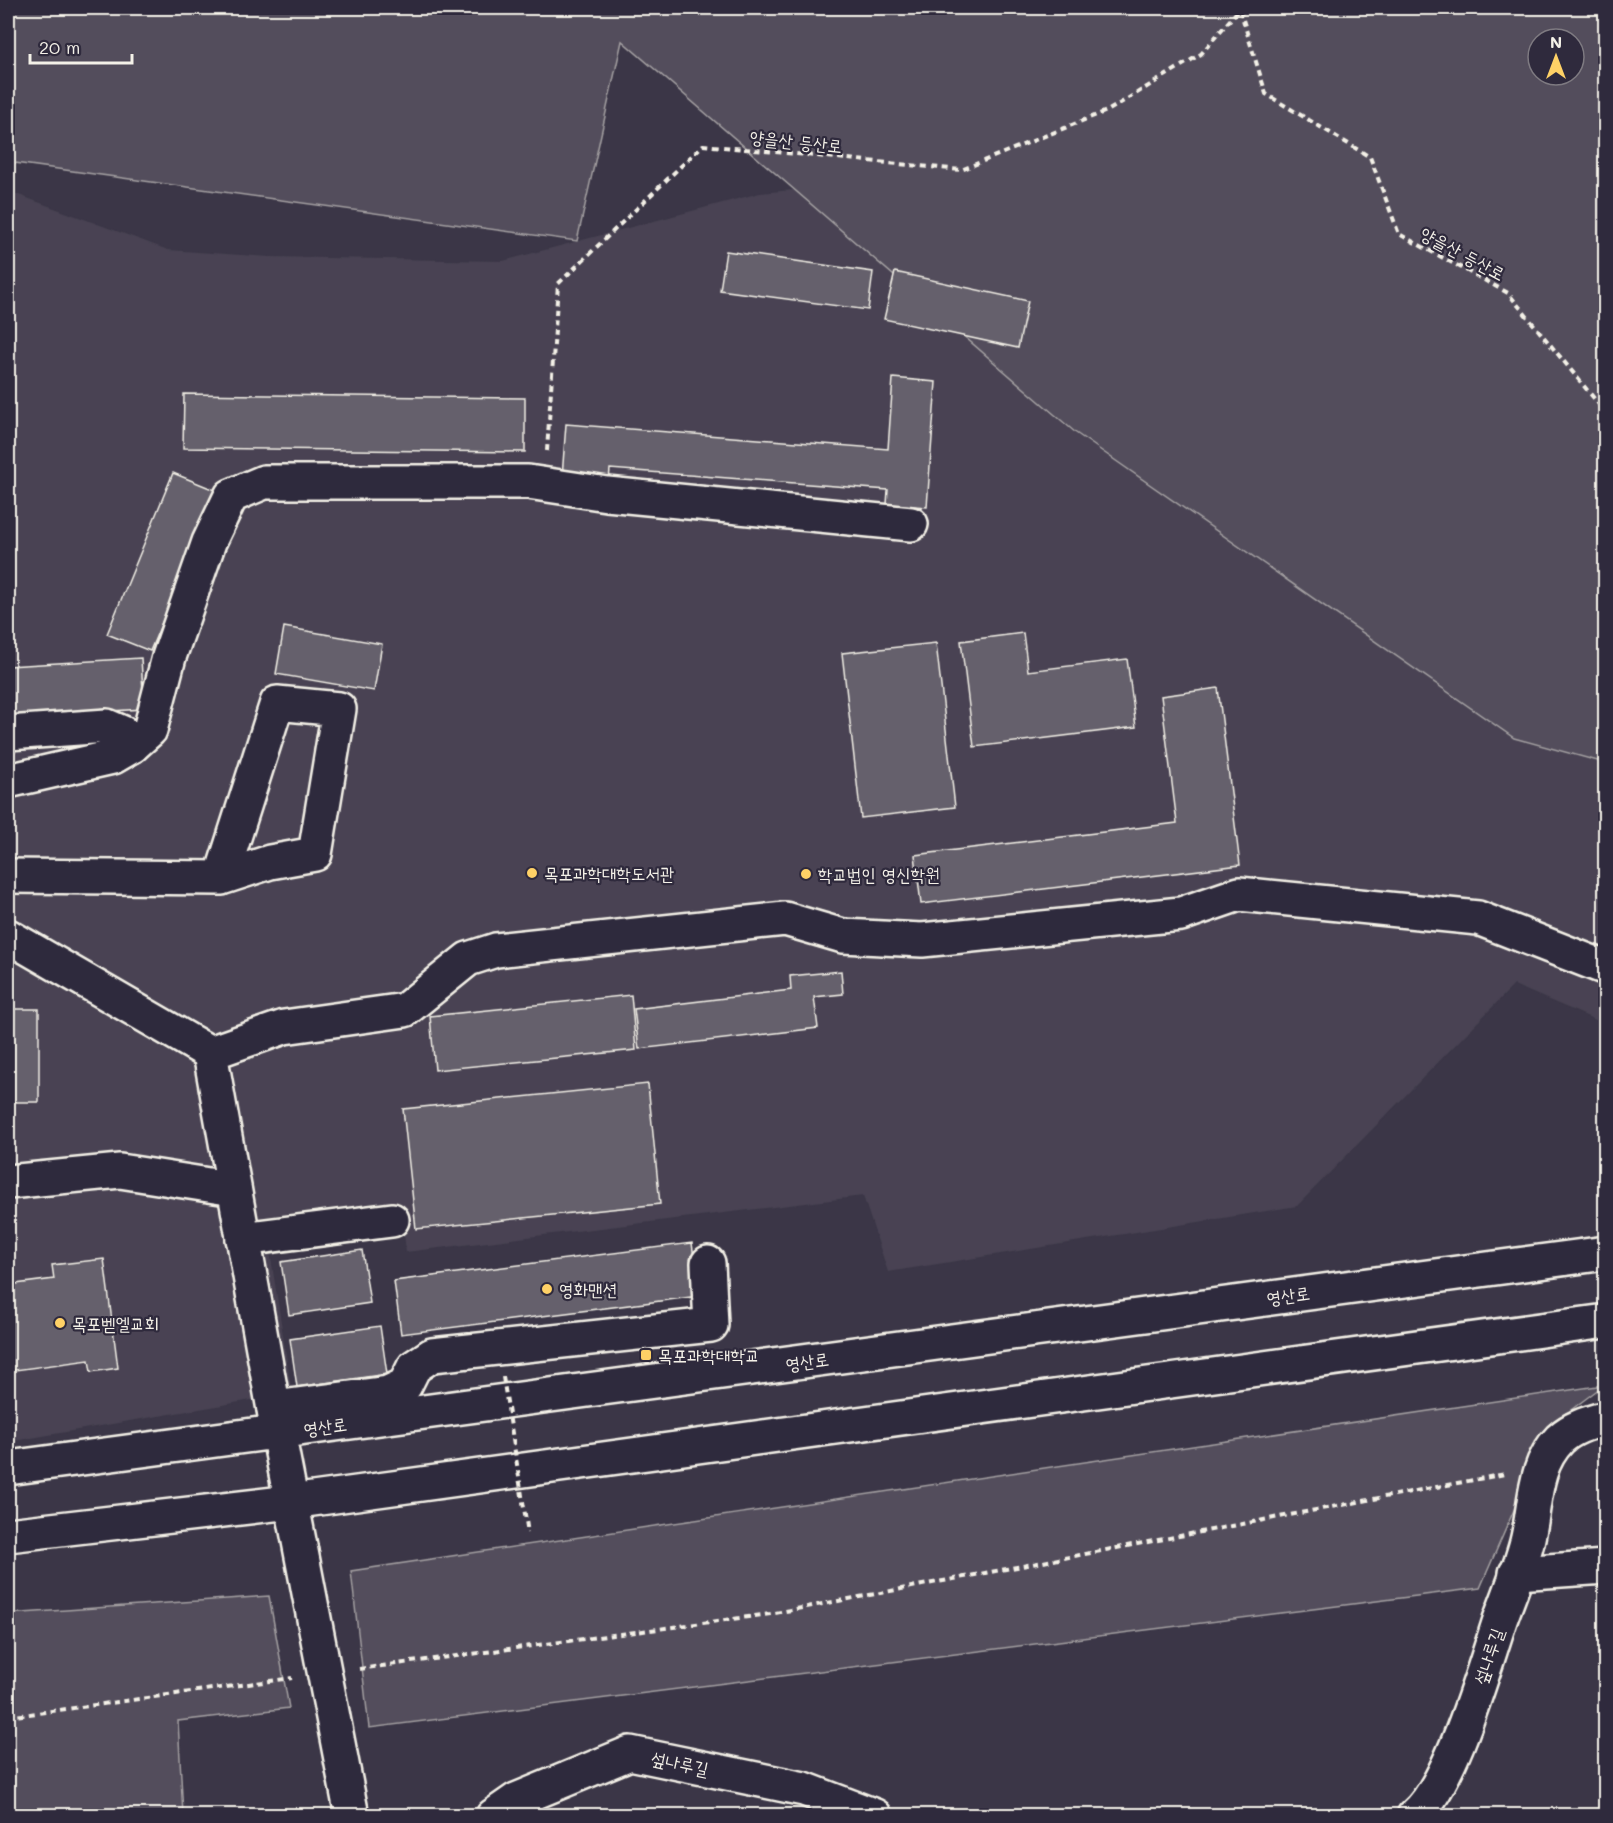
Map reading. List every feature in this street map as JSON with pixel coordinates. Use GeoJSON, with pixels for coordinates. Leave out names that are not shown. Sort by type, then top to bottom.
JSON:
{"type":"FeatureCollection","features":[{"type":"Feature","properties":{"kind":"street"},"geometry":{"type":"LineString","coordinates":[[8,781],[113,757],[132,746],[150,730],[168,657],[209,542],[231,495],[264,482],[445,481],[545,484],[607,494],[911,524]]}},
{"type":"Feature","properties":{"kind":"street"},"geometry":{"type":"LineString","coordinates":[[8,876],[221,878],[270,862],[315,854],[339,709],[277,703],[221,878]]}},
{"type":"Feature","properties":{"kind":"street"},"geometry":{"type":"LineString","coordinates":[[8,733],[107,726],[123,733],[132,746]]}},
{"type":"Feature","properties":{"kind":"street"},"geometry":{"type":"LineString","coordinates":[[8,936],[210,1053],[284,1027],[405,1010],[468,959],[496,950],[785,919],[843,936],[922,940],[1181,914],[1239,894],[1478,918],[1605,968]]}},
{"type":"Feature","properties":{"kind":"street"},"geometry":{"type":"LineString","coordinates":[[210,1053],[291,1502],[352,1815]]}},
{"type":"Feature","properties":{"kind":"street"},"geometry":{"type":"LineString","coordinates":[[8,1182],[120,1171],[234,1189]]}},
{"type":"Feature","properties":{"kind":"street"},"geometry":{"type":"LineString","coordinates":[[243,1239],[392,1220]]}},
{"type":"Feature","properties":{"kind":"street","name":"영산로"},"geometry":{"type":"LineString","coordinates":[[8,1468],[276,1420],[1605,1252]]}},
{"type":"Feature","properties":{"kind":"street"},"geometry":{"type":"LineString","coordinates":[[276,1420],[388,1393],[405,1385],[414,1367],[432,1355],[711,1325],[708,1263]]}},
{"type":"Feature","properties":{"kind":"street"},"geometry":{"type":"LineString","coordinates":[[8,1535],[291,1502],[1605,1321]]}},
{"type":"Feature","properties":{"kind":"street","name":"섶나루길"},"geometry":{"type":"LineString","coordinates":[[1414,1815],[1427,1805],[1446,1770],[1527,1543],[1533,1496],[1543,1467],[1560,1440],[1578,1426],[1605,1418]]}},
{"type":"Feature","properties":{"kind":"street"},"geometry":{"type":"LineString","coordinates":[[1516,1574],[1605,1567]]}},
{"type":"Feature","properties":{"kind":"street","name":"섶나루길"},"geometry":{"type":"LineString","coordinates":[[493,1815],[516,1800],[630,1753],[804,1789],[875,1815]]}},
{"type":"Feature","properties":{"kind":"path","name":"양을산 등산로"},"geometry":{"type":"LineString","coordinates":[[1240,8],[1266,94],[1370,157],[1399,234],[1508,293],[1605,413]]}},
{"type":"Feature","properties":{"kind":"path","name":"양을산 등산로"},"geometry":{"type":"LineString","coordinates":[[545,484],[558,284],[703,145],[961,170],[1109,110],[1201,54],[1240,8]]}},
{"type":"Feature","properties":{"kind":"path"},"geometry":{"type":"LineString","coordinates":[[503,1377],[528,1533]]}},
{"type":"Feature","properties":{"kind":"path"},"geometry":{"type":"LineString","coordinates":[[8,1717],[770,1614],[1543,1467]]}},
{"type":"Feature","properties":{"kind":"shaded area"},"geometry":{"type":"Polygon","coordinates":[[[8,8],[1605,8],[1605,763],[1514,738],[1076,433],[622,41],[577,241],[8,162],[8,8]]]}},
{"type":"Feature","properties":{"kind":"shaded area","name":"학교법인 영신학원"},"geometry":{"type":"Polygon","coordinates":[[[858,184],[1514,738],[1605,763],[1605,1024],[1514,985],[1297,1206],[888,1272],[863,1196],[406,1252],[402,1215],[266,1226],[292,1393],[8,1442],[8,191],[168,250],[270,257],[503,261],[760,193],[858,184]]]}},
{"type":"Feature","properties":{"kind":"shaded area"},"geometry":{"type":"Polygon","coordinates":[[[1604,1385],[1551,1425],[1480,1588],[369,1728],[351,1571],[1604,1385]]]}},
{"type":"Feature","properties":{"kind":"shaded area"},"geometry":{"type":"Polygon","coordinates":[[[269,1596],[289,1708],[178,1721],[183,1815],[8,1815],[8,1614],[269,1596]]]}},
{"type":"Feature","properties":{"kind":"building"},"geometry":{"type":"Polygon","coordinates":[[[726,251],[873,272],[868,310],[720,290],[726,251]]]}},
{"type":"Feature","properties":{"kind":"building"},"geometry":{"type":"Polygon","coordinates":[[[895,272],[1028,301],[1018,348],[884,319],[895,272]]]}},
{"type":"Feature","properties":{"kind":"building"},"geometry":{"type":"Polygon","coordinates":[[[893,378],[936,382],[927,507],[887,504],[888,490],[610,469],[609,481],[562,477],[566,424],[888,449],[893,378]]]}},
{"type":"Feature","properties":{"kind":"building"},"geometry":{"type":"Polygon","coordinates":[[[184,394],[525,398],[525,452],[183,448],[184,394]]]}},
{"type":"Feature","properties":{"kind":"building"},"geometry":{"type":"Polygon","coordinates":[[[173,473],[217,491],[150,651],[107,634],[173,473]]]}},
{"type":"Feature","properties":{"kind":"building"},"geometry":{"type":"Polygon","coordinates":[[[284,627],[382,644],[374,691],[276,674],[284,627]]]}},
{"type":"Feature","properties":{"kind":"building"},"geometry":{"type":"Polygon","coordinates":[[[1023,633],[1028,671],[1127,659],[1136,727],[974,747],[961,641],[1023,633]]]}},
{"type":"Feature","properties":{"kind":"building"},"geometry":{"type":"Polygon","coordinates":[[[936,643],[955,807],[861,818],[842,653],[936,643]]]}},
{"type":"Feature","properties":{"kind":"building"},"geometry":{"type":"Polygon","coordinates":[[[141,658],[144,709],[8,717],[8,666],[141,658]]]}},
{"type":"Feature","properties":{"kind":"building"},"geometry":{"type":"Polygon","coordinates":[[[1218,688],[1240,865],[921,904],[915,855],[1177,823],[1161,696],[1218,688]]]}},
{"type":"Feature","properties":{"kind":"building"},"geometry":{"type":"Polygon","coordinates":[[[841,971],[843,994],[814,997],[818,1028],[639,1049],[634,1009],[791,990],[790,976],[841,971]]]}},
{"type":"Feature","properties":{"kind":"building"},"geometry":{"type":"Polygon","coordinates":[[[631,995],[636,1050],[435,1070],[430,1016],[631,995]]]}},
{"type":"Feature","properties":{"kind":"building"},"geometry":{"type":"Polygon","coordinates":[[[8,1009],[39,1009],[39,1102],[8,1102],[8,1009]]]}},
{"type":"Feature","properties":{"kind":"building"},"geometry":{"type":"Polygon","coordinates":[[[648,1084],[660,1204],[416,1229],[403,1109],[648,1084]]]}},
{"type":"Feature","properties":{"kind":"building","name":"영화맨션"},"geometry":{"type":"Polygon","coordinates":[[[692,1243],[699,1296],[401,1334],[394,1281],[692,1243]]]}},
{"type":"Feature","properties":{"kind":"building"},"geometry":{"type":"Polygon","coordinates":[[[362,1250],[370,1303],[289,1315],[281,1262],[362,1250]]]}},
{"type":"Feature","properties":{"kind":"building","name":"목포벧엘교회"},"geometry":{"type":"Polygon","coordinates":[[[104,1259],[118,1368],[91,1372],[89,1360],[8,1371],[8,1285],[54,1279],[52,1265],[104,1259]]]}},
{"type":"Feature","properties":{"kind":"building"},"geometry":{"type":"Polygon","coordinates":[[[380,1326],[387,1374],[297,1387],[290,1339],[380,1326]]]}},
{"type":"Feature","properties":{"kind":"place","name":"목포과학대학도서관"},"geometry":{"type":"Point","coordinates":[532,873]}},
{"type":"Feature","properties":{"kind":"place","name":"학교법인 영신학원"},"geometry":{"type":"Point","coordinates":[806,874]}},
{"type":"Feature","properties":{"kind":"place","name":"영화맨션"},"geometry":{"type":"Point","coordinates":[547,1289]}},
{"type":"Feature","properties":{"kind":"place","name":"목포벧엘교회"},"geometry":{"type":"Point","coordinates":[60,1323]}},
{"type":"Feature","properties":{"kind":"place","name":"목포과학대학교"},"geometry":{"type":"Point","coordinates":[646,1355]}}]}
